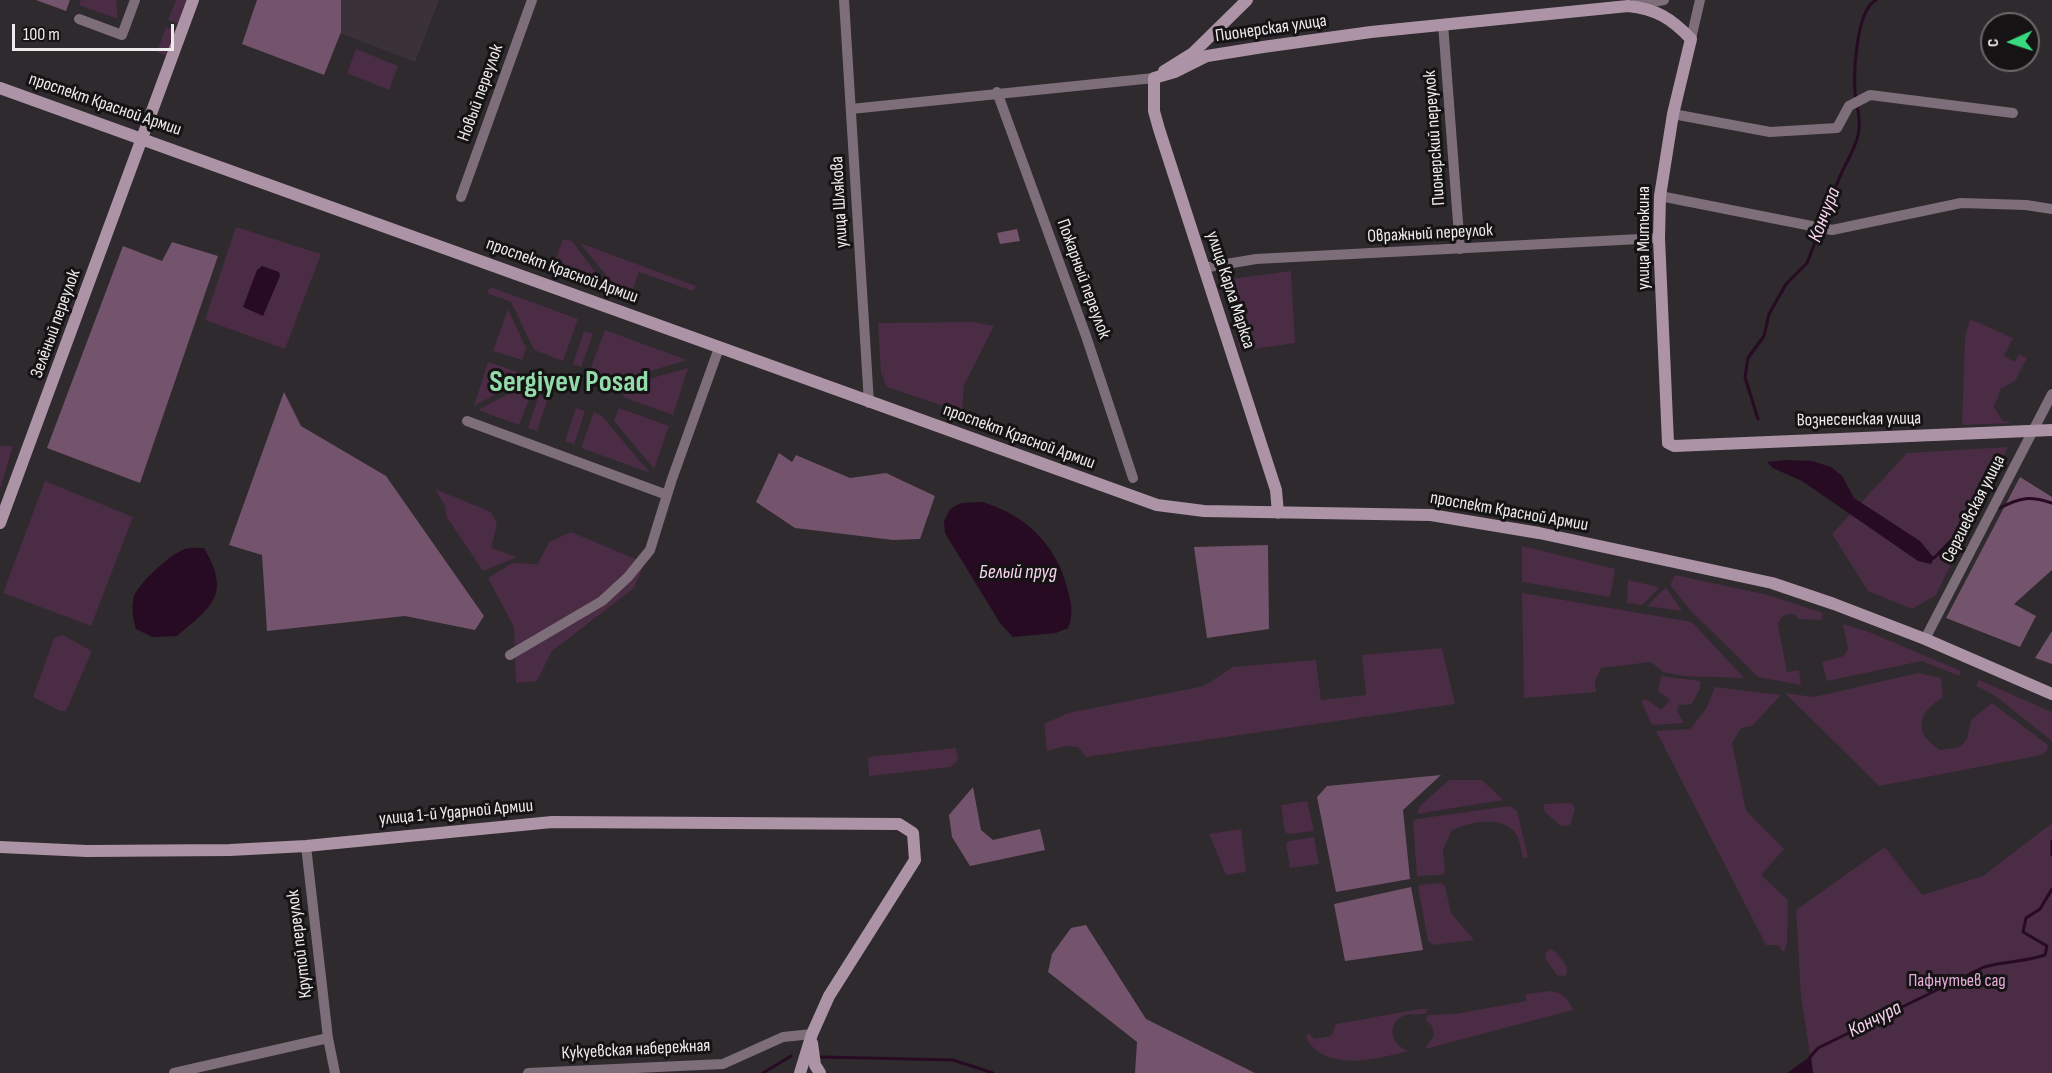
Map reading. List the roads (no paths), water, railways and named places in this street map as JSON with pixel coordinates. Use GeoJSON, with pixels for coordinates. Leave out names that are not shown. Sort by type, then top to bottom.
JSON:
{"type":"FeatureCollection","features":[{"type":"Feature","properties":{"kind":"main road","name":"Зелёный переулок"},"geometry":{"type":"LineString","coordinates":[[0,524],[193,0]]}},
{"type":"Feature","properties":{"kind":"main road"},"geometry":{"type":"LineString","coordinates":[[1154,78],[1193,52],[1247,0]]}},
{"type":"Feature","properties":{"kind":"main road","name":"Пионерская улица"},"geometry":{"type":"LineString","coordinates":[[1154,78],[1174,72],[1207,56],[1443,24],[1628,6],[1648,8],[1664,15],[1691,39]]}},
{"type":"Feature","properties":{"kind":"main road","name":"улица Митькина"},"geometry":{"type":"LineString","coordinates":[[1668,443],[1659,238],[1660,196],[1673,114],[1691,39]]}},
{"type":"Feature","properties":{"kind":"main road","name":"улица Карла Маркса"},"geometry":{"type":"LineString","coordinates":[[1154,78],[1154,111],[1158,129],[1276,490],[1278,513]]}},
{"type":"Feature","properties":{"kind":"main road","name":"проспект Красной Армии"},"geometry":{"type":"LineString","coordinates":[[0,88],[143,137],[868,403],[1158,506],[1186,510],[1431,515],[1528,531],[1772,583],[1925,639],[2052,694]]}},
{"type":"Feature","properties":{"kind":"main road","name":"Вознесенская улица"},"geometry":{"type":"LineString","coordinates":[[1668,443],[1674,446],[2052,430]]}},
{"type":"Feature","properties":{"kind":"main road","name":"улица 1-й Ударной Армии"},"geometry":{"type":"LineString","coordinates":[[0,847],[169,852],[306,846],[552,822],[884,822],[899,824],[913,833],[915,860],[829,996],[812,1034]]}},
{"type":"Feature","properties":{"kind":"main road"},"geometry":{"type":"LineString","coordinates":[[800,1073],[812,1034]]}},
{"type":"Feature","properties":{"kind":"main road"},"geometry":{"type":"LineString","coordinates":[[812,1034],[812,1054],[820,1073]]}},
{"type":"Feature","properties":{"kind":"street"},"geometry":{"type":"LineString","coordinates":[[79,19],[122,36],[135,0]]}},
{"type":"Feature","properties":{"kind":"street","name":"Новый переулок"},"geometry":{"type":"LineString","coordinates":[[461,197],[532,0]]}},
{"type":"Feature","properties":{"kind":"street","name":"улица Шлякова"},"geometry":{"type":"LineString","coordinates":[[844,0],[868,403]]}},
{"type":"Feature","properties":{"kind":"street"},"geometry":{"type":"LineString","coordinates":[[1628,6],[1664,0]]}},
{"type":"Feature","properties":{"kind":"street","name":"улица Митькина"},"geometry":{"type":"LineString","coordinates":[[1691,39],[1700,0]]}},
{"type":"Feature","properties":{"kind":"street","name":"Пионерский переулок"},"geometry":{"type":"LineString","coordinates":[[1443,24],[1460,249]]}},
{"type":"Feature","properties":{"kind":"street","name":"Пионерская улица"},"geometry":{"type":"LineString","coordinates":[[851,109],[997,92],[1154,78]]}},
{"type":"Feature","properties":{"kind":"street","name":"Пожарный переулок"},"geometry":{"type":"LineString","coordinates":[[997,92],[1086,336],[1132,478]]}},
{"type":"Feature","properties":{"kind":"street"},"geometry":{"type":"LineString","coordinates":[[1673,114],[1770,132],[1818,130],[1837,128],[1849,106],[1862,98],[1881,95],[2013,113]]}},
{"type":"Feature","properties":{"kind":"street"},"geometry":{"type":"LineString","coordinates":[[1660,196],[1832,230],[1961,203],[2026,205],[2052,209]]}},
{"type":"Feature","properties":{"kind":"street","name":"Овражный переулок"},"geometry":{"type":"LineString","coordinates":[[1203,268],[1256,260],[1659,238]]}},
{"type":"Feature","properties":{"kind":"street"},"geometry":{"type":"LineString","coordinates":[[510,655],[602,601],[628,578],[650,550],[719,348]]}},
{"type":"Feature","properties":{"kind":"street","name":"Сергиевская улица"},"geometry":{"type":"LineString","coordinates":[[1925,639],[2052,394]]}},
{"type":"Feature","properties":{"kind":"street"},"geometry":{"type":"LineString","coordinates":[[467,421],[667,495]]}},
{"type":"Feature","properties":{"kind":"street","name":"Крутой переулок"},"geometry":{"type":"LineString","coordinates":[[306,846],[328,1038],[335,1073]]}},
{"type":"Feature","properties":{"kind":"street","name":"Кукуевская набережная"},"geometry":{"type":"LineString","coordinates":[[528,1073],[723,1064],[783,1037],[812,1034]]}},
{"type":"Feature","properties":{"kind":"street"},"geometry":{"type":"LineString","coordinates":[[174,1073],[328,1038]]}},
{"type":"Feature","properties":{"kind":"water"},"geometry":{"type":"Polygon","coordinates":[[[262,266],[279,272],[280,276],[263,316],[243,307],[257,270],[262,266]]]}},
{"type":"Feature","properties":{"kind":"water"},"geometry":{"type":"Polygon","coordinates":[[[1812,461],[1831,467],[1842,476],[1854,498],[1920,541],[1934,558],[1931,564],[1918,561],[1802,481],[1773,468],[1767,462],[1812,461]]]}},
{"type":"Feature","properties":{"kind":"water","name":"Белый пруд"},"geometry":{"type":"Polygon","coordinates":[[[982,502],[1012,514],[1025,523],[1047,545],[1062,572],[1071,603],[1068,628],[1056,633],[1013,637],[1000,623],[945,533],[944,521],[950,509],[961,503],[982,502]]]}},
{"type":"Feature","properties":{"kind":"water"},"geometry":{"type":"Polygon","coordinates":[[[189,548],[204,548],[212,564],[217,588],[208,607],[177,636],[152,637],[136,629],[133,600],[142,583],[164,562],[179,552],[189,548]]]}},
{"type":"Feature","properties":{"kind":"water"},"geometry":{"type":"Polygon","coordinates":[[[1811,1056],[1813,1073],[1787,1073],[1811,1056]]]}},
{"type":"Feature","properties":{"kind":"waterway","name":"Кончура"},"geometry":{"type":"LineString","coordinates":[[1856,99],[1855,62],[1860,30],[1869,6],[1876,0]]}},
{"type":"Feature","properties":{"kind":"waterway","name":"Кончура"},"geometry":{"type":"LineString","coordinates":[[1822,225],[1836,185],[1857,140],[1859,125],[1857,105]]}},
{"type":"Feature","properties":{"kind":"waterway","name":"Кончура"},"geometry":{"type":"LineString","coordinates":[[1758,419],[1745,377],[1748,358],[1764,336],[1769,314],[1786,284],[1807,263],[1819,232]]}},
{"type":"Feature","properties":{"kind":"waterway","name":"Кончура"},"geometry":{"type":"LineString","coordinates":[[2000,508],[2026,499],[2038,499],[2052,503]]}},
{"type":"Feature","properties":{"kind":"waterway","name":"Кончура"},"geometry":{"type":"LineString","coordinates":[[1930,557],[1934,558],[1974,517],[1982,505]]}},
{"type":"Feature","properties":{"kind":"waterway","name":"Кончура"},"geometry":{"type":"LineString","coordinates":[[2052,841],[2052,855]]}},
{"type":"Feature","properties":{"kind":"waterway","name":"Кончура"},"geometry":{"type":"LineString","coordinates":[[1810,1057],[1818,1048],[1984,967],[2045,955],[2047,946],[2023,932],[2026,918],[2040,909],[2052,889]]}},
{"type":"Feature","properties":{"kind":"waterway"},"geometry":{"type":"LineString","coordinates":[[763,1073],[791,1056]]}},
{"type":"Feature","properties":{"kind":"waterway"},"geometry":{"type":"LineString","coordinates":[[821,1057],[953,1060],[993,1073]]}},
{"type":"Feature","properties":{"kind":"district","name":"Sergiyev Posad"},"geometry":{"type":"Point","coordinates":[569,383]}},
{"type":"Feature","properties":{"kind":"park label","name":"Пафнутьев сад"},"geometry":{"type":"Point","coordinates":[1957,981]}}]}
